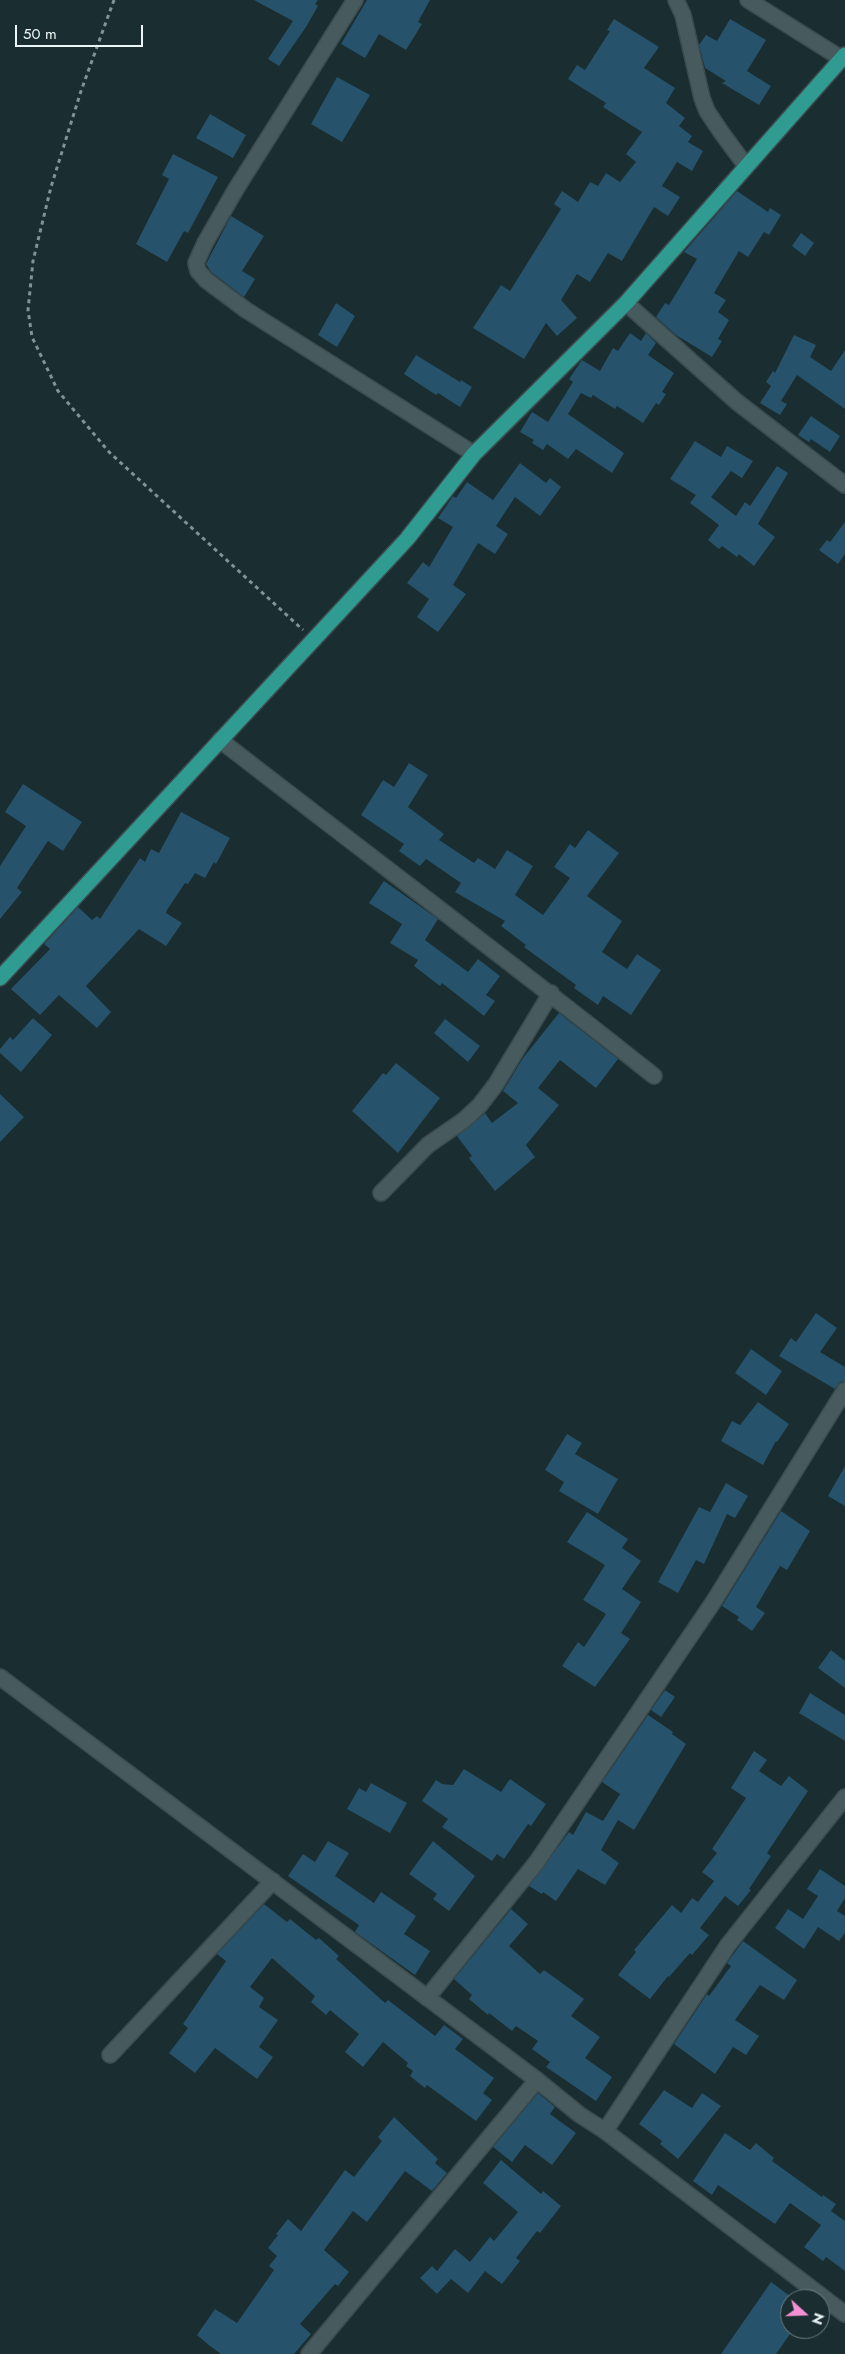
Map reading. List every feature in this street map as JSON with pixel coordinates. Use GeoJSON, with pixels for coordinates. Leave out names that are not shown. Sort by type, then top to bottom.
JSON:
{"type":"FeatureCollection","features":[{"type":"Feature","properties":{"kind":"main road"},"geometry":{"type":"LineString","coordinates":[[0,978],[312,639],[407,539],[474,454],[626,303],[843,57]]}},
{"type":"Feature","properties":{"kind":"street"},"geometry":{"type":"LineString","coordinates":[[355,0],[214,228],[197,258],[198,271],[206,280],[246,310],[474,454]]}},
{"type":"Feature","properties":{"kind":"street"},"geometry":{"type":"LineString","coordinates":[[676,0],[683,14],[702,98],[707,111],[746,166]]}},
{"type":"Feature","properties":{"kind":"street"},"geometry":{"type":"LineString","coordinates":[[748,0],[843,57]]}},
{"type":"Feature","properties":{"kind":"street"},"geometry":{"type":"LineString","coordinates":[[626,303],[737,402],[845,486]]}},
{"type":"Feature","properties":{"kind":"street"},"geometry":{"type":"LineString","coordinates":[[220,740],[419,895],[551,993],[654,1076]]}},
{"type":"Feature","properties":{"kind":"street"},"geometry":{"type":"LineString","coordinates":[[381,1193],[428,1145],[464,1120],[480,1104],[496,1084],[551,993]]}},
{"type":"Feature","properties":{"kind":"street"},"geometry":{"type":"LineString","coordinates":[[427,1998],[536,1863],[714,1601],[845,1390]]}},
{"type":"Feature","properties":{"kind":"street"},"geometry":{"type":"LineString","coordinates":[[0,1677],[537,2080],[580,2115],[605,2131],[845,2314]]}},
{"type":"Feature","properties":{"kind":"street"},"geometry":{"type":"LineString","coordinates":[[605,2131],[728,1945],[845,1796]]}},
{"type":"Feature","properties":{"kind":"street"},"geometry":{"type":"LineString","coordinates":[[110,2055],[272,1881]]}},
{"type":"Feature","properties":{"kind":"street"},"geometry":{"type":"LineString","coordinates":[[309,2354],[537,2080]]}},
{"type":"Feature","properties":{"kind":"path"},"geometry":{"type":"LineString","coordinates":[[114,0],[80,91],[51,187],[32,261],[28,310],[32,337],[58,391],[109,452],[312,639]]}},
{"type":"Feature","properties":{"kind":"building"},"geometry":{"type":"Polygon","coordinates":[[[254,0],[318,0],[315,4],[318,6],[306,27],[279,66],[268,59],[293,21],[254,0]]]}},
{"type":"Feature","properties":{"kind":"building"},"geometry":{"type":"Polygon","coordinates":[[[367,0],[430,0],[418,22],[422,24],[406,50],[379,34],[365,58],[341,44],[367,0]]]}},
{"type":"Feature","properties":{"kind":"building"},"geometry":{"type":"Polygon","coordinates":[[[614,19],[659,47],[644,68],[675,88],[666,103],[685,118],[679,126],[692,136],[688,142],[703,151],[692,171],[677,162],[662,186],[680,197],[668,216],[654,207],[622,261],[608,253],[590,282],[577,274],[561,300],[577,318],[557,336],[546,323],[524,359],[473,328],[501,285],[510,291],[561,209],[554,204],[562,191],[578,202],[590,182],[598,186],[606,173],[620,182],[636,162],[626,154],[642,132],[603,107],[606,103],[568,79],[577,65],[585,70],[610,31],[607,30],[614,19]]]}},
{"type":"Feature","properties":{"kind":"building"},"geometry":{"type":"Polygon","coordinates":[[[730,19],[766,40],[747,71],[771,86],[759,105],[722,83],[726,81],[705,68],[699,45],[706,35],[717,41],[730,19]]]}},
{"type":"Feature","properties":{"kind":"building"},"geometry":{"type":"Polygon","coordinates":[[[337,77],[370,95],[342,142],[311,124],[337,77]]]}},
{"type":"Feature","properties":{"kind":"building"},"geometry":{"type":"Polygon","coordinates":[[[210,114],[246,135],[233,158],[196,138],[210,114]]]}},
{"type":"Feature","properties":{"kind":"building"},"geometry":{"type":"Polygon","coordinates":[[[173,154],[218,177],[188,233],[184,231],[167,262],[136,244],[169,179],[162,175],[173,154]]]}},
{"type":"Feature","properties":{"kind":"building"},"geometry":{"type":"Polygon","coordinates":[[[737,191],[768,212],[770,208],[781,215],[769,235],[764,232],[748,257],[739,251],[714,293],[726,300],[718,312],[729,320],[718,339],[722,341],[712,357],[676,335],[656,317],[665,303],[669,305],[697,259],[684,252],[737,191]]]}},
{"type":"Feature","properties":{"kind":"building"},"geometry":{"type":"Polygon","coordinates":[[[231,216],[264,236],[242,271],[255,279],[244,297],[211,272],[206,264],[231,216]]]}},
{"type":"Feature","properties":{"kind":"building"},"geometry":{"type":"Polygon","coordinates":[[[801,233],[814,243],[805,256],[792,246],[801,233]]]}},
{"type":"Feature","properties":{"kind":"building"},"geometry":{"type":"Polygon","coordinates":[[[336,303],[355,316],[337,347],[318,335],[336,303]]]}},
{"type":"Feature","properties":{"kind":"building"},"geometry":{"type":"Polygon","coordinates":[[[630,333],[641,341],[646,333],[656,343],[648,355],[674,373],[662,392],[666,394],[659,405],[656,403],[643,423],[617,406],[615,409],[593,395],[591,398],[581,393],[568,414],[624,453],[612,473],[576,449],[568,459],[547,444],[543,450],[532,443],[534,440],[520,432],[532,412],[548,422],[573,382],[569,379],[582,360],[600,371],[613,348],[618,351],[630,333]]]}},
{"type":"Feature","properties":{"kind":"building"},"geometry":{"type":"Polygon","coordinates":[[[794,335],[816,345],[810,357],[831,371],[845,350],[845,409],[797,375],[781,401],[787,404],[780,415],[760,403],[771,386],[766,382],[773,371],[775,373],[794,335]]]}},
{"type":"Feature","properties":{"kind":"building"},"geometry":{"type":"Polygon","coordinates":[[[416,355],[460,382],[461,380],[472,387],[460,407],[438,393],[436,395],[404,374],[416,355]]]}},
{"type":"Feature","properties":{"kind":"building"},"geometry":{"type":"Polygon","coordinates":[[[811,416],[840,436],[830,452],[811,439],[809,442],[798,435],[811,416]]]}},
{"type":"Feature","properties":{"kind":"building"},"geometry":{"type":"Polygon","coordinates":[[[695,441],[721,457],[727,446],[753,461],[742,478],[731,471],[711,497],[736,516],[745,502],[750,506],[777,466],[788,473],[758,524],[775,537],[754,566],[739,554],[737,557],[722,546],[719,549],[708,540],[719,525],[690,503],[696,495],[670,479],[695,441]]]}},
{"type":"Feature","properties":{"kind":"building"},"geometry":{"type":"Polygon","coordinates":[[[520,463],[546,483],[550,478],[561,487],[540,516],[515,497],[496,526],[508,534],[495,554],[478,543],[453,585],[466,594],[438,632],[417,617],[429,599],[407,583],[423,562],[429,567],[453,527],[438,518],[453,496],[456,498],[467,482],[493,500],[520,463]]]}},
{"type":"Feature","properties":{"kind":"building"},"geometry":{"type":"Polygon","coordinates":[[[845,522],[845,554],[838,564],[819,550],[827,540],[830,542],[845,522]]]}},
{"type":"Feature","properties":{"kind":"building"},"geometry":{"type":"Polygon","coordinates":[[[409,763],[428,775],[408,807],[444,834],[439,840],[474,863],[478,858],[495,869],[507,850],[533,866],[515,895],[543,915],[570,878],[554,867],[570,844],[575,848],[588,830],[619,853],[587,896],[622,921],[602,952],[627,969],[637,954],[661,970],[631,1015],[603,996],[598,1005],[574,988],[576,985],[524,947],[526,945],[501,926],[505,921],[455,892],[461,883],[426,859],[420,866],[399,851],[404,844],[361,815],[383,780],[394,787],[409,763]]]}},
{"type":"Feature","properties":{"kind":"building"},"geometry":{"type":"Polygon","coordinates":[[[23,784],[82,822],[63,851],[48,841],[17,888],[22,892],[0,919],[0,866],[26,826],[5,812],[23,784]]]}},
{"type":"Feature","properties":{"kind":"building"},"geometry":{"type":"Polygon","coordinates":[[[181,812],[230,838],[216,864],[214,862],[205,878],[195,873],[188,884],[185,883],[167,910],[166,913],[182,923],[166,946],[139,929],[86,986],[111,1012],[97,1028],[59,995],[40,1015],[11,989],[50,949],[44,944],[78,907],[92,920],[97,916],[100,919],[140,858],[145,862],[151,849],[159,853],[181,812]]]}},
{"type":"Feature","properties":{"kind":"building"},"geometry":{"type":"Polygon","coordinates":[[[384,881],[438,919],[425,940],[468,972],[478,959],[500,976],[486,995],[495,1001],[484,1016],[442,983],[440,986],[414,966],[418,960],[390,943],[402,924],[369,903],[384,881]]]}},
{"type":"Feature","properties":{"kind":"building"},"geometry":{"type":"Polygon","coordinates":[[[559,1013],[618,1059],[596,1088],[560,1060],[538,1088],[559,1105],[526,1145],[535,1157],[495,1191],[469,1158],[472,1156],[457,1136],[485,1113],[492,1123],[518,1103],[503,1091],[523,1058],[559,1013]]]}},
{"type":"Feature","properties":{"kind":"building"},"geometry":{"type":"Polygon","coordinates":[[[33,1018],[52,1035],[21,1072],[0,1053],[0,1049],[10,1037],[13,1040],[33,1018]]]}},
{"type":"Feature","properties":{"kind":"building"},"geometry":{"type":"Polygon","coordinates":[[[445,1019],[480,1046],[468,1062],[434,1033],[445,1019]]]}},
{"type":"Feature","properties":{"kind":"building"},"geometry":{"type":"Polygon","coordinates":[[[396,1063],[440,1098],[398,1153],[352,1111],[383,1073],[386,1075],[396,1063]]]}},
{"type":"Feature","properties":{"kind":"building"},"geometry":{"type":"Polygon","coordinates":[[[0,1094],[24,1117],[0,1142],[0,1094]]]}},
{"type":"Feature","properties":{"kind":"building"},"geometry":{"type":"Polygon","coordinates":[[[816,1313],[837,1328],[820,1352],[845,1367],[845,1381],[840,1382],[835,1389],[779,1356],[791,1338],[796,1342],[816,1313]]]}},
{"type":"Feature","properties":{"kind":"building"},"geometry":{"type":"Polygon","coordinates":[[[751,1349],[782,1371],[766,1395],[735,1373],[751,1349]]]}},
{"type":"Feature","properties":{"kind":"building"},"geometry":{"type":"Polygon","coordinates":[[[758,1402],[789,1424],[776,1441],[763,1465],[721,1441],[732,1421],[740,1425],[758,1402]]]}},
{"type":"Feature","properties":{"kind":"building"},"geometry":{"type":"Polygon","coordinates":[[[567,1434],[582,1443],[575,1454],[618,1479],[598,1514],[559,1491],[564,1482],[545,1470],[567,1434]]]}},
{"type":"Feature","properties":{"kind":"building"},"geometry":{"type":"Polygon","coordinates":[[[845,1466],[845,1506],[828,1496],[845,1466]]]}},
{"type":"Feature","properties":{"kind":"building"},"geometry":{"type":"Polygon","coordinates":[[[726,1483],[748,1496],[735,1518],[727,1514],[704,1564],[696,1560],[678,1593],[658,1582],[699,1507],[710,1512],[726,1483]]]}},
{"type":"Feature","properties":{"kind":"building"},"geometry":{"type":"Polygon","coordinates":[[[781,1511],[810,1531],[787,1570],[780,1566],[756,1607],[765,1613],[752,1631],[737,1620],[739,1617],[722,1606],[781,1511]]]}},
{"type":"Feature","properties":{"kind":"building"},"geometry":{"type":"Polygon","coordinates":[[[587,1512],[628,1539],[622,1548],[641,1561],[622,1589],[641,1602],[621,1633],[630,1639],[595,1687],[562,1666],[578,1642],[584,1647],[606,1614],[583,1600],[605,1565],[567,1542],[587,1512]]]}},
{"type":"Feature","properties":{"kind":"building"},"geometry":{"type":"Polygon","coordinates":[[[831,1650],[845,1661],[845,1688],[818,1668],[831,1650]]]}},
{"type":"Feature","properties":{"kind":"building"},"geometry":{"type":"Polygon","coordinates":[[[665,1690],[675,1697],[661,1717],[651,1710],[665,1690]]]}},
{"type":"Feature","properties":{"kind":"building"},"geometry":{"type":"Polygon","coordinates":[[[810,1693],[845,1715],[845,1741],[799,1713],[810,1693]]]}},
{"type":"Feature","properties":{"kind":"building"},"geometry":{"type":"Polygon","coordinates":[[[648,1715],[673,1732],[672,1734],[686,1744],[634,1830],[618,1820],[601,1850],[619,1863],[605,1885],[578,1869],[556,1901],[543,1892],[542,1894],[529,1886],[569,1832],[573,1835],[586,1812],[603,1821],[620,1794],[602,1782],[648,1715]]]}},
{"type":"Feature","properties":{"kind":"building"},"geometry":{"type":"Polygon","coordinates":[[[754,1751],[767,1760],[759,1771],[781,1786],[789,1776],[808,1791],[767,1853],[771,1856],[749,1889],[751,1890],[738,1906],[725,1896],[700,1928],[709,1935],[692,1955],[690,1953],[668,1976],[650,1999],[618,1975],[636,1952],[634,1950],[672,1905],[681,1913],[692,1898],[698,1902],[714,1881],[702,1872],[717,1853],[712,1849],[746,1798],[731,1788],[754,1751]]]}},
{"type":"Feature","properties":{"kind":"building"},"geometry":{"type":"Polygon","coordinates":[[[464,1769],[501,1792],[510,1779],[546,1804],[531,1826],[528,1824],[504,1859],[497,1854],[492,1861],[442,1827],[448,1819],[422,1801],[436,1780],[442,1784],[453,1785],[464,1769]]]}},
{"type":"Feature","properties":{"kind":"building"},"geometry":{"type":"Polygon","coordinates":[[[371,1783],[407,1803],[390,1833],[347,1809],[359,1788],[366,1792],[371,1783]]]}},
{"type":"Feature","properties":{"kind":"building"},"geometry":{"type":"Polygon","coordinates":[[[328,1841],[349,1853],[335,1876],[374,1903],[381,1892],[416,1916],[404,1934],[430,1951],[415,1975],[355,1932],[359,1925],[288,1876],[303,1854],[315,1862],[328,1841]]]}},
{"type":"Feature","properties":{"kind":"building"},"geometry":{"type":"Polygon","coordinates":[[[433,1841],[475,1876],[449,1911],[433,1899],[437,1894],[409,1874],[433,1841]]]}},
{"type":"Feature","properties":{"kind":"building"},"geometry":{"type":"Polygon","coordinates":[[[820,1869],[845,1886],[845,1898],[837,1911],[845,1916],[845,1933],[839,1941],[818,1927],[804,1949],[775,1928],[788,1909],[803,1919],[818,1896],[807,1889],[820,1869]]]}},
{"type":"Feature","properties":{"kind":"building"},"geometry":{"type":"Polygon","coordinates":[[[264,1904],[287,1922],[290,1919],[316,1940],[319,1938],[339,1956],[336,1959],[385,2003],[388,2000],[435,2036],[444,2025],[463,2039],[455,2049],[494,2078],[483,2093],[492,2100],[476,2121],[427,2085],[425,2088],[410,2076],[413,2071],[406,2066],[408,2063],[383,2042],[363,2067],[345,2052],[359,2034],[330,2010],[326,2015],[311,2002],[315,1996],[272,1958],[250,1987],[264,1998],[259,2007],[278,2020],[259,2047],[273,2057],[257,2079],[215,2048],[195,2073],[169,2053],[188,2028],[183,2024],[226,1961],[217,1954],[264,1904]]]}},
{"type":"Feature","properties":{"kind":"building"},"geometry":{"type":"Polygon","coordinates":[[[511,1909],[528,1924],[509,1946],[540,1974],[544,1970],[584,1999],[571,2016],[600,2037],[585,2058],[612,2077],[596,2101],[546,2067],[550,2062],[532,2049],[538,2041],[516,2026],[512,2031],[489,2013],[488,2015],[469,1999],[472,1995],[454,1979],[511,1909]]]}},
{"type":"Feature","properties":{"kind":"building"},"geometry":{"type":"Polygon","coordinates":[[[743,1941],[797,1980],[784,2000],[760,1985],[735,2020],[759,2036],[746,2055],[733,2047],[715,2074],[674,2044],[707,1994],[709,1996],[731,1966],[727,1963],[743,1941]]]}},
{"type":"Feature","properties":{"kind":"building"},"geometry":{"type":"Polygon","coordinates":[[[664,2090],[692,2108],[702,2093],[721,2106],[678,2159],[660,2144],[662,2141],[639,2124],[664,2090]]]}},
{"type":"Feature","properties":{"kind":"building"},"geometry":{"type":"Polygon","coordinates":[[[538,2093],[555,2107],[550,2114],[576,2133],[552,2165],[525,2145],[512,2162],[493,2147],[538,2093]]]}},
{"type":"Feature","properties":{"kind":"building"},"geometry":{"type":"Polygon","coordinates":[[[394,2117],[438,2159],[435,2163],[447,2173],[432,2191],[405,2171],[367,2222],[353,2211],[324,2250],[349,2272],[338,2286],[335,2284],[300,2324],[311,2334],[294,2354],[221,2354],[197,2335],[215,2309],[237,2323],[274,2270],[269,2266],[277,2256],[268,2248],[278,2235],[276,2234],[288,2219],[301,2231],[345,2170],[354,2177],[382,2141],[378,2137],[394,2117]]]}},
{"type":"Feature","properties":{"kind":"building"},"geometry":{"type":"Polygon","coordinates":[[[725,2133],[750,2150],[756,2143],[774,2158],[772,2161],[822,2197],[823,2195],[836,2204],[831,2211],[845,2221],[845,2271],[826,2257],[823,2261],[804,2247],[821,2225],[790,2203],[775,2224],[718,2185],[712,2195],[693,2181],[725,2133]]]}},
{"type":"Feature","properties":{"kind":"building"},"geometry":{"type":"Polygon","coordinates":[[[501,2160],[541,2194],[543,2191],[561,2206],[540,2233],[537,2231],[516,2258],[520,2261],[502,2284],[485,2271],[468,2293],[451,2279],[437,2294],[420,2278],[432,2266],[437,2271],[455,2249],[470,2262],[490,2237],[494,2241],[518,2212],[483,2183],[501,2160]]]}},
{"type":"Feature","properties":{"kind":"building"},"geometry":{"type":"Polygon","coordinates":[[[771,2282],[780,2289],[780,2339],[786,2339],[776,2354],[721,2354],[771,2282]]]}}]}
